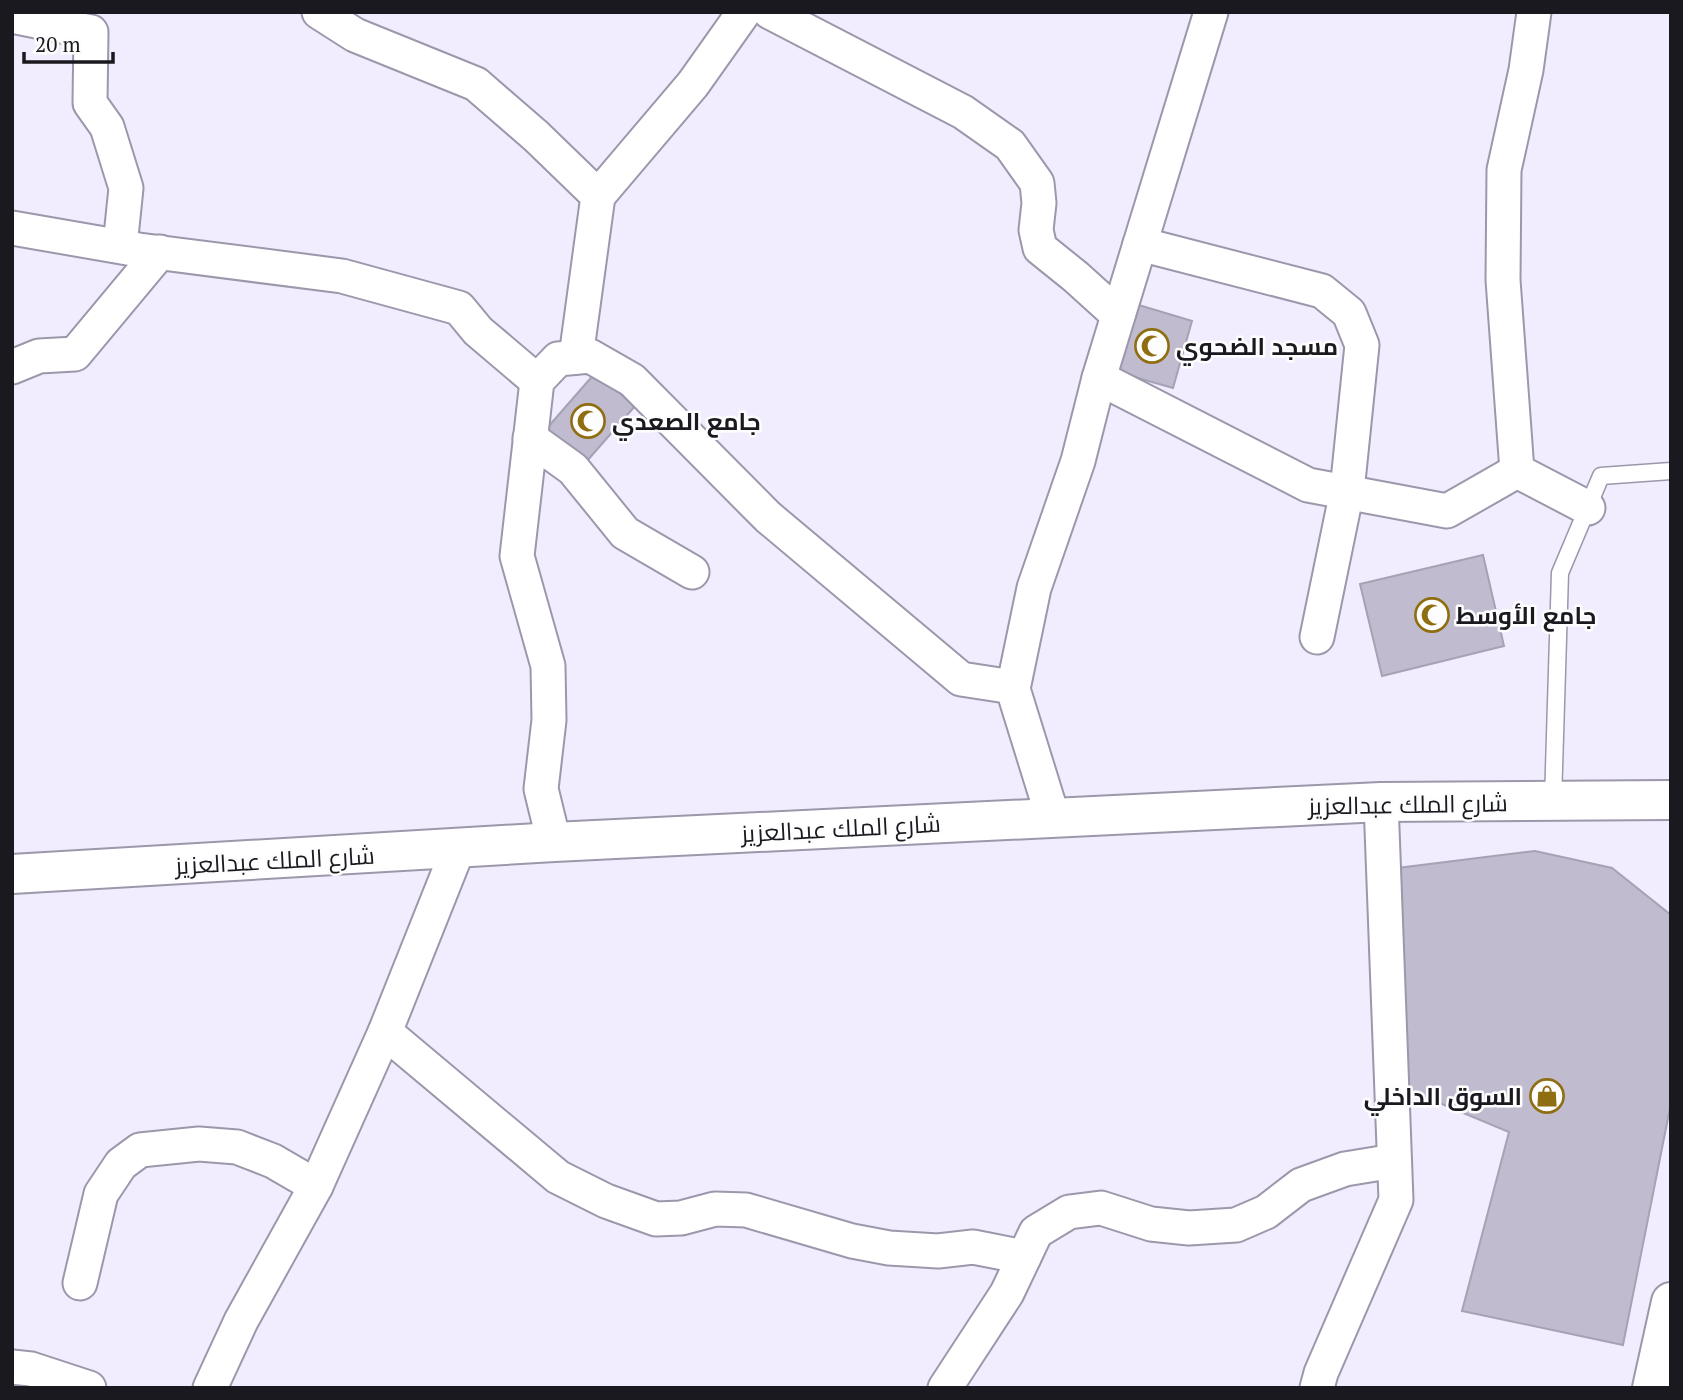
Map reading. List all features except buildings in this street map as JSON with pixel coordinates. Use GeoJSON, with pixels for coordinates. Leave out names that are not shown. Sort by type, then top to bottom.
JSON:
{"type":"FeatureCollection","features":[{"type":"Feature","properties":{"kind":"street"},"geometry":{"type":"LineString","coordinates":[[318,12],[355,35],[476,84],[536,136],[598,196]]}},
{"type":"Feature","properties":{"kind":"street"},"geometry":{"type":"LineString","coordinates":[[576,357],[598,196],[693,83],[744,12]]}},
{"type":"Feature","properties":{"kind":"street"},"geometry":{"type":"LineString","coordinates":[[770,12],[963,112],[1010,145],[1037,183],[1039,203],[1036,230],[1040,248],[1076,276],[1118,315]]}},
{"type":"Feature","properties":{"kind":"street"},"geometry":{"type":"LineString","coordinates":[[1053,818],[1013,687],[1034,588],[1078,461],[1099,378],[1211,12]]}},
{"type":"Feature","properties":{"kind":"street"},"geometry":{"type":"LineString","coordinates":[[1517,471],[1503,281],[1504,170],[1526,70],[1534,12]]}},
{"type":"Feature","properties":{"kind":"street"},"geometry":{"type":"LineString","coordinates":[[12,16],[91,32],[89,103],[107,127],[126,188],[120,246]]}},
{"type":"Feature","properties":{"kind":"street"},"geometry":{"type":"LineString","coordinates":[[12,228],[160,252],[342,276],[459,308],[478,331],[537,381]]}},
{"type":"Feature","properties":{"kind":"street"},"geometry":{"type":"LineString","coordinates":[[1140,244],[1322,291],[1349,313],[1362,345],[1347,491],[1317,637]]}},
{"type":"Feature","properties":{"kind":"street"},"geometry":{"type":"LineString","coordinates":[[12,367],[39,356],[75,354],[160,252]]}},
{"type":"Feature","properties":{"kind":"street"},"geometry":{"type":"LineString","coordinates":[[554,842],[541,789],[550,720],[548,666],[517,556],[537,381],[558,359],[590,356],[632,380],[768,517],[961,679],[1013,687]]}},
{"type":"Feature","properties":{"kind":"street"},"geometry":{"type":"LineString","coordinates":[[1099,378],[1308,485],[1447,511],[1517,471]]}},
{"type":"Feature","properties":{"kind":"street"},"geometry":{"type":"LineString","coordinates":[[530,438],[573,469],[625,533],[692,572]]}},
{"type":"Feature","properties":{"kind":"street"},"geometry":{"type":"LineString","coordinates":[[1517,471],[1588,508]]}},
{"type":"Feature","properties":{"kind":"street","name":"شارع الملك عبدالعزيز"},"geometry":{"type":"LineString","coordinates":[[12,874],[554,842],[1381,802],[1671,800]]}},
{"type":"Feature","properties":{"kind":"street"},"geometry":{"type":"LineString","coordinates":[[1317,1388],[1321,1373],[1396,1200],[1381,802]]}},
{"type":"Feature","properties":{"kind":"street"},"geometry":{"type":"LineString","coordinates":[[210,1388],[241,1321],[316,1186],[385,1032],[458,849]]}},
{"type":"Feature","properties":{"kind":"street"},"geometry":{"type":"LineString","coordinates":[[385,1032],[558,1177],[606,1201],[656,1219],[681,1218],[715,1209],[746,1210],[852,1241],[889,1248],[937,1251],[973,1247],[1024,1257]]}},
{"type":"Feature","properties":{"kind":"street"},"geometry":{"type":"LineString","coordinates":[[80,1283],[101,1194],[121,1164],[140,1150],[199,1144],[237,1147],[273,1161],[316,1186]]}},
{"type":"Feature","properties":{"kind":"street"},"geometry":{"type":"LineString","coordinates":[[944,1388],[1007,1293],[1036,1232],[1069,1212],[1101,1208],[1151,1224],[1189,1228],[1236,1225],[1266,1212],[1301,1185],[1345,1168],[1394,1161]]}},
{"type":"Feature","properties":{"kind":"street"},"geometry":{"type":"LineString","coordinates":[[1652,1388],[1671,1302]]}},
{"type":"Feature","properties":{"kind":"street"},"geometry":{"type":"LineString","coordinates":[[12,1367],[31,1369],[89,1388]]}},
{"type":"Feature","properties":{"kind":"lane"},"geometry":{"type":"LineString","coordinates":[[1553,801],[1560,573],[1601,476],[1671,471]]}},
{"type":"Feature","properties":{"kind":"place","name":"مسجد الضحوي"},"geometry":{"type":"Point","coordinates":[1152,346]}},
{"type":"Feature","properties":{"kind":"place","name":"جامع الصعدي"},"geometry":{"type":"Point","coordinates":[588,421]}},
{"type":"Feature","properties":{"kind":"place","name":"جامع الأوسط"},"geometry":{"type":"Point","coordinates":[1432,615]}},
{"type":"Feature","properties":{"kind":"place","name":"السوق الداخلي"},"geometry":{"type":"Point","coordinates":[1547,1096]}}]}
